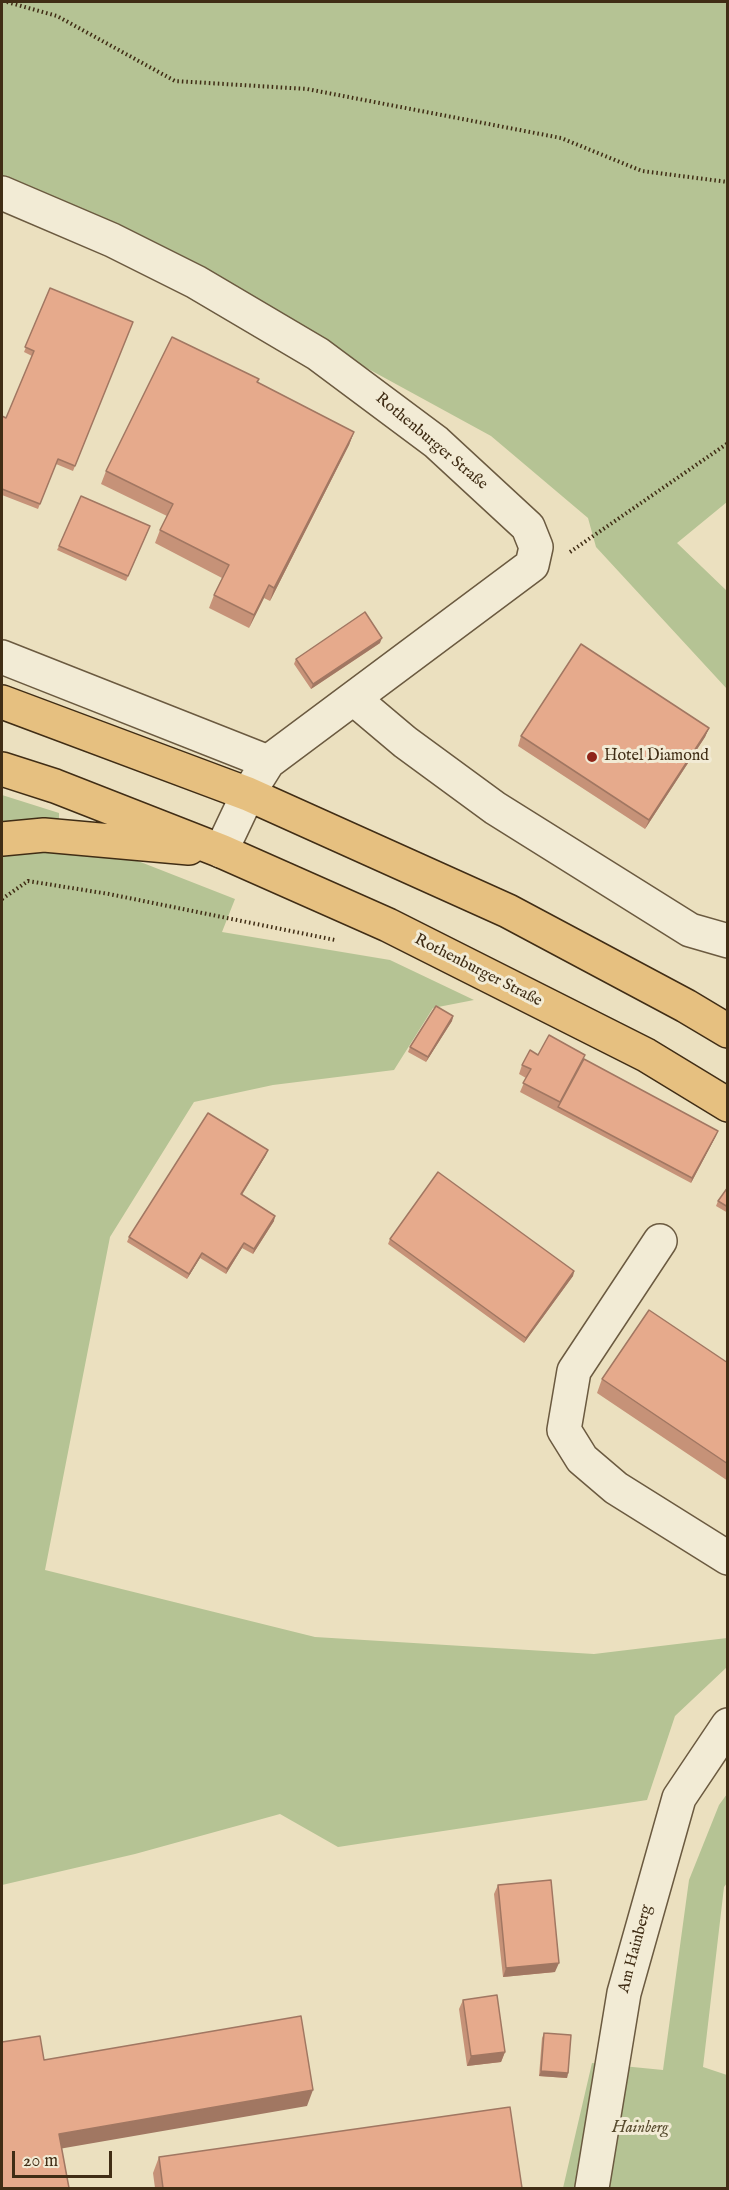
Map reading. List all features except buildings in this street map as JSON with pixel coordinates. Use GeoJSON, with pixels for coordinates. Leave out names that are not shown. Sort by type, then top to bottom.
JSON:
{"type":"FeatureCollection","features":[{"type":"Feature","properties":{"kind":"main road"},"geometry":{"type":"LineString","coordinates":[[2,702],[248,794],[508,911],[686,1005],[728,1031]]}},
{"type":"Feature","properties":{"kind":"main road","name":"Rothenburger Straße"},"geometry":{"type":"LineString","coordinates":[[2,769],[55,786],[220,851],[398,931],[646,1055],[728,1105]]}},
{"type":"Feature","properties":{"kind":"main road"},"geometry":{"type":"LineString","coordinates":[[2,839],[44,835],[85,838],[136,846],[220,851]]}},
{"type":"Feature","properties":{"kind":"street","name":"Rothenburger Straße"},"geometry":{"type":"LineString","coordinates":[[2,193],[112,240],[196,282],[318,354],[436,442],[528,527],[536,547],[532,565],[268,762],[248,794],[220,851]]}},
{"type":"Feature","properties":{"kind":"street"},"geometry":{"type":"LineString","coordinates":[[2,657],[268,762]]}},
{"type":"Feature","properties":{"kind":"street"},"geometry":{"type":"LineString","coordinates":[[354,699],[405,742],[495,808],[690,930],[728,941]]}},
{"type":"Feature","properties":{"kind":"street"},"geometry":{"type":"LineString","coordinates":[[660,1241],[574,1371],[564,1430],[582,1459],[616,1488],[728,1558]]}},
{"type":"Feature","properties":{"kind":"street","name":"Am Hainberg"},"geometry":{"type":"LineString","coordinates":[[592,2188],[624,1993],[679,1798],[728,1725]]}},
{"type":"Feature","properties":{"kind":"path"},"geometry":{"type":"LineString","coordinates":[[7,2],[57,16],[175,81],[307,89],[561,138],[642,171],[728,182]]}},
{"type":"Feature","properties":{"kind":"path"},"geometry":{"type":"LineString","coordinates":[[569,552],[728,443]]}},
{"type":"Feature","properties":{"kind":"path"},"geometry":{"type":"LineString","coordinates":[[2,899],[28,881],[109,894],[341,942]]}},
{"type":"Feature","properties":{"kind":"green space"},"geometry":{"type":"Polygon","coordinates":[[[2,2],[727,2],[727,502],[677,543],[727,591],[727,689],[596,547],[588,518],[491,436],[308,336],[2,178],[2,2]]]}},
{"type":"Feature","properties":{"kind":"green space"},"geometry":{"type":"Polygon","coordinates":[[[2,795],[59,813],[59,820],[37,820],[2,825],[2,795]]]}},
{"type":"Feature","properties":{"kind":"green space"},"geometry":{"type":"Polygon","coordinates":[[[28,847],[115,852],[235,899],[222,932],[390,960],[474,1000],[433,1008],[394,1070],[273,1085],[194,1102],[110,1237],[45,1570],[315,1637],[594,1654],[727,1638],[727,1667],[675,1716],[647,1800],[338,1847],[280,1814],[135,1854],[2,1885],[2,851],[28,847]]]}},
{"type":"Feature","properties":{"kind":"green space","name":"Hainberg"},"geometry":{"type":"Polygon","coordinates":[[[727,1794],[727,1883],[724,1887],[703,2067],[727,2075],[727,2188],[563,2188],[592,2063],[663,2070],[689,1880],[719,1805],[727,1794]]]}},
{"type":"Feature","properties":{"kind":"place","name":"Hotel Diamond"},"geometry":{"type":"Point","coordinates":[592,757]}}]}
